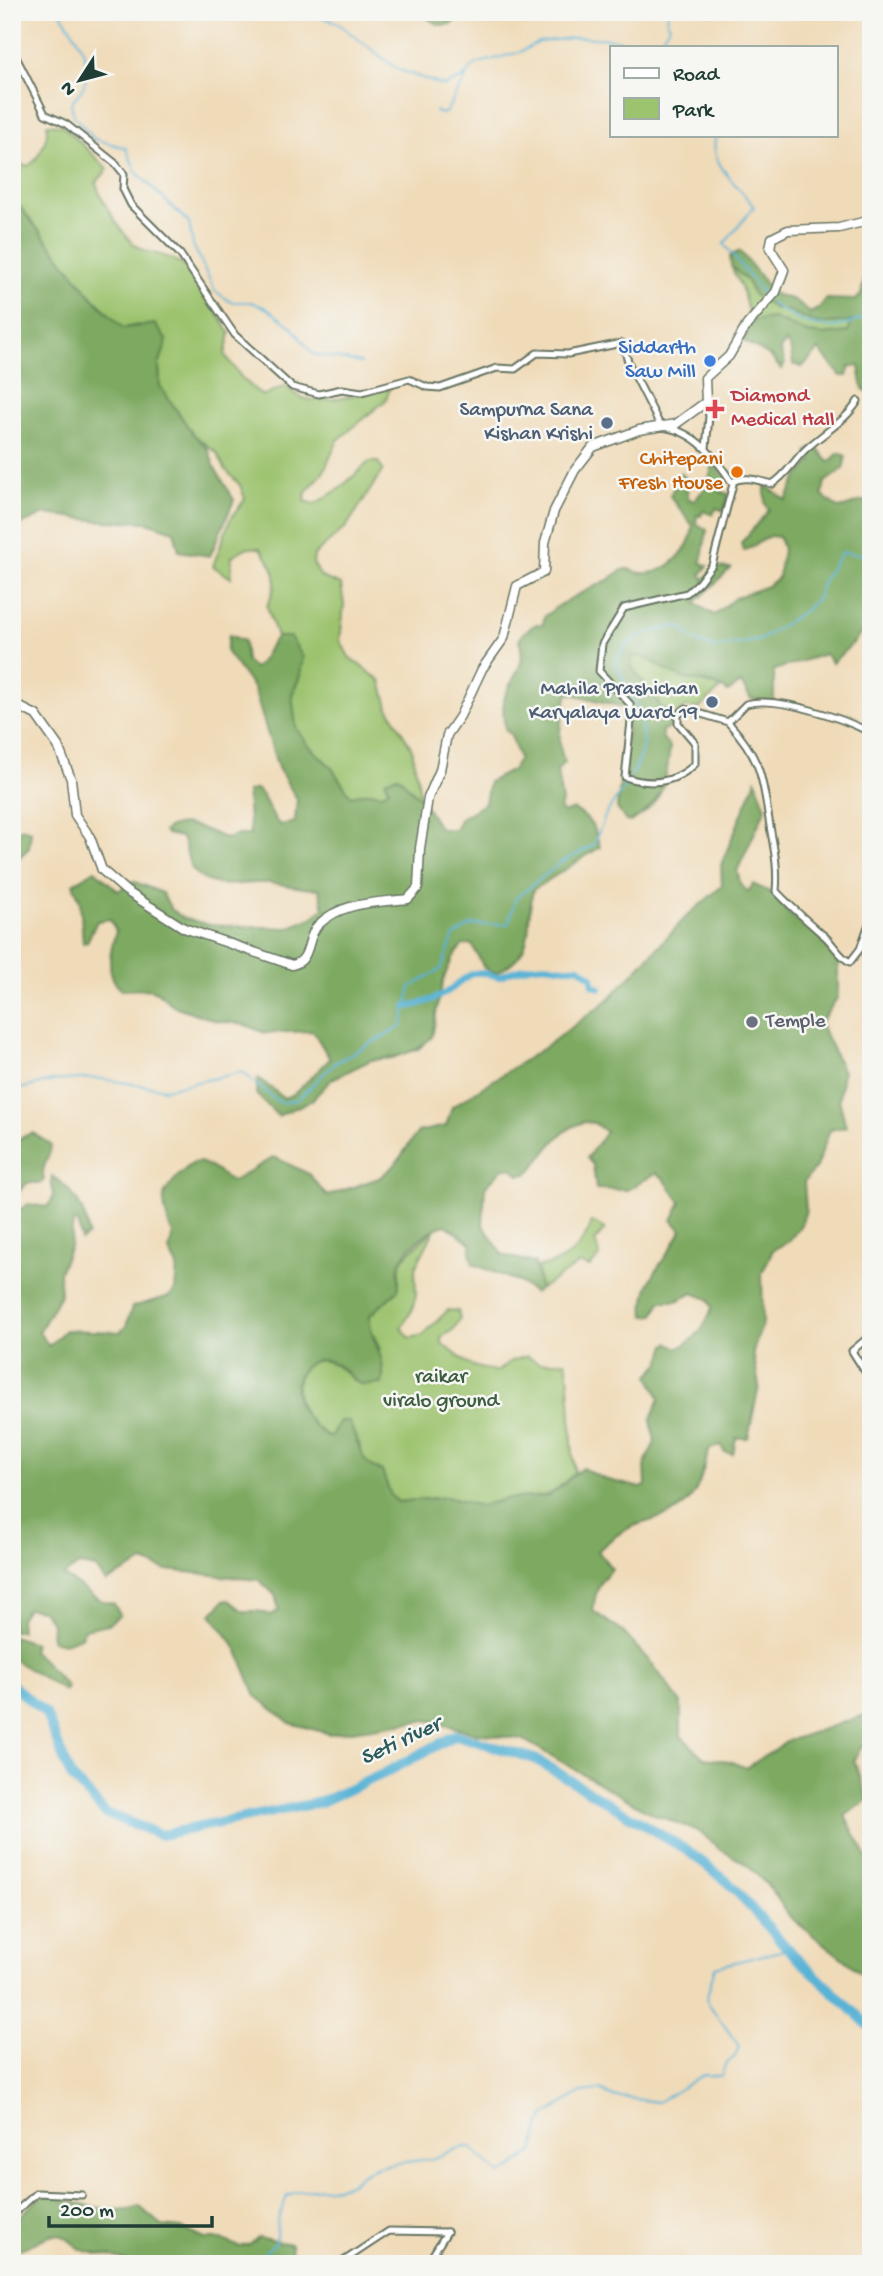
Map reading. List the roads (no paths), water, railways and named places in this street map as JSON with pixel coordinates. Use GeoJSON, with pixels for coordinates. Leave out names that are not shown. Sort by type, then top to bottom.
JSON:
{"type":"FeatureCollection","features":[{"type":"Feature","properties":{"kind":"main road"},"geometry":{"type":"LineString","coordinates":[[12,703],[36,715],[58,746],[71,779],[75,815],[90,837],[102,870],[126,891],[184,929],[292,965],[299,963],[304,958],[312,932],[331,915],[355,905],[414,896],[418,888],[419,848],[428,798],[440,770],[447,735],[460,716],[482,670],[500,645],[517,586],[544,572],[547,530],[575,470],[593,447],[605,440],[639,430],[661,428],[687,418],[706,402],[706,375],[729,356],[747,325],[763,310],[776,292],[784,270],[770,248],[772,237],[788,230],[839,228],[871,220]]}},
{"type":"Feature","properties":{"kind":"street"},"geometry":{"type":"LineString","coordinates":[[12,49],[45,114],[66,124],[115,163],[124,174],[123,189],[131,205],[173,245],[235,335],[270,370],[292,387],[319,394],[342,389],[362,392],[409,379],[428,387],[440,388],[496,368],[515,369],[537,353],[568,354],[622,344],[661,428],[687,433],[724,468],[732,482],[715,555],[706,574],[687,593],[624,608],[602,645],[599,671],[630,704],[632,712],[625,777],[660,783],[684,775],[695,764],[695,743],[678,723],[678,715],[685,709],[728,722],[761,768],[777,857],[776,891],[805,922],[824,934],[843,959],[850,962],[860,949],[871,918]]}},
{"type":"Feature","properties":{"kind":"street"},"geometry":{"type":"LineString","coordinates":[[732,482],[748,479],[772,484],[780,480],[804,451],[840,418],[851,413],[859,401]]}},
{"type":"Feature","properties":{"kind":"street"},"geometry":{"type":"LineString","coordinates":[[706,402],[706,451]]}},
{"type":"Feature","properties":{"kind":"street"},"geometry":{"type":"LineString","coordinates":[[728,722],[746,704],[754,702],[827,713],[871,733]]}},
{"type":"Feature","properties":{"kind":"street"},"geometry":{"type":"LineString","coordinates":[[871,1335],[852,1351],[871,1381]]}},
{"type":"Feature","properties":{"kind":"street"},"geometry":{"type":"LineString","coordinates":[[12,2215],[37,2193],[82,2195]]}},
{"type":"Feature","properties":{"kind":"street"},"geometry":{"type":"LineString","coordinates":[[339,2264],[389,2231],[447,2232],[427,2264]]}},
{"type":"Feature","properties":{"kind":"waterway"},"geometry":{"type":"LineString","coordinates":[[60,12],[81,46],[86,64],[84,85],[71,103],[74,116],[94,139],[126,148],[136,172],[189,223],[193,245],[215,291],[231,302],[251,302],[266,308],[291,326],[313,354],[361,363]]}},
{"type":"Feature","properties":{"kind":"waterway"},"geometry":{"type":"LineString","coordinates":[[305,12],[336,22],[397,69],[444,86],[463,78],[476,64],[520,52],[539,42],[579,37],[612,39],[640,46]]}},
{"type":"Feature","properties":{"kind":"waterway"},"geometry":{"type":"LineString","coordinates":[[656,46],[670,25],[667,22],[668,12]]}},
{"type":"Feature","properties":{"kind":"waterway"},"geometry":{"type":"LineString","coordinates":[[435,111],[442,114],[446,112],[467,76]]}},
{"type":"Feature","properties":{"kind":"waterway"},"geometry":{"type":"LineString","coordinates":[[716,136],[714,146],[720,165],[754,207],[724,244],[767,299]]}},
{"type":"Feature","properties":{"kind":"waterway"},"geometry":{"type":"LineString","coordinates":[[771,303],[796,319],[825,327],[844,325],[871,316]]}},
{"type":"Feature","properties":{"kind":"waterway"},"geometry":{"type":"LineString","coordinates":[[631,776],[643,743],[641,715],[616,664],[620,654],[632,640],[678,626],[699,643],[715,648],[760,640],[807,609],[817,598],[824,579],[842,552],[871,556]]}},
{"type":"Feature","properties":{"kind":"waterway"},"geometry":{"type":"LineString","coordinates":[[12,1091],[52,1081],[95,1078],[166,1089],[242,1072],[274,1099],[283,1103],[298,1099],[335,1063],[402,1026],[411,987],[441,969],[454,936],[471,925],[508,924],[516,898],[560,863],[594,845],[606,814],[628,781]]}},
{"type":"Feature","properties":{"kind":"waterway"},"geometry":{"type":"LineString","coordinates":[[406,1007],[443,994],[473,973],[498,977],[539,965],[579,967],[592,977],[593,985],[600,988]]}},
{"type":"Feature","properties":{"kind":"waterway","name":"Seti river"},"geometry":{"type":"LineString","coordinates":[[12,1685],[46,1714],[70,1775],[105,1813],[161,1835],[321,1802],[383,1774],[456,1735],[535,1759],[688,1851],[728,1882],[788,1949],[871,2028]]}},
{"type":"Feature","properties":{"kind":"waterway"},"geometry":{"type":"LineString","coordinates":[[245,2264],[257,2260],[275,2243],[278,2220],[287,2196],[296,2192],[340,2187],[383,2166],[430,2159],[465,2147],[471,2147],[499,2174],[533,2152],[545,2116],[581,2092],[600,2090],[611,2096],[658,2102],[703,2075],[721,2076],[726,2063],[735,2057],[739,2046],[706,2000],[715,1967],[788,1949]]}},
{"type":"Feature","properties":{"kind":"place","name":"Siddarth Saw Mill"},"geometry":{"type":"Point","coordinates":[710,361]}},
{"type":"Feature","properties":{"kind":"place","name":"Diamond Medical Hall"},"geometry":{"type":"Point","coordinates":[715,409]}},
{"type":"Feature","properties":{"kind":"place","name":"Sampurna Sana Kishan Krishi"},"geometry":{"type":"Point","coordinates":[607,423]}},
{"type":"Feature","properties":{"kind":"place","name":"Chitepani Fresh House"},"geometry":{"type":"Point","coordinates":[737,472]}},
{"type":"Feature","properties":{"kind":"place","name":"Mahila Prashichan Karyalaya Ward 19"},"geometry":{"type":"Point","coordinates":[712,702]}},
{"type":"Feature","properties":{"kind":"place","name":"Temple"},"geometry":{"type":"Point","coordinates":[752,1022]}},
{"type":"Feature","properties":{"kind":"park label","name":"raikar viralo ground"},"geometry":{"type":"Point","coordinates":[441,1390]}}]}
